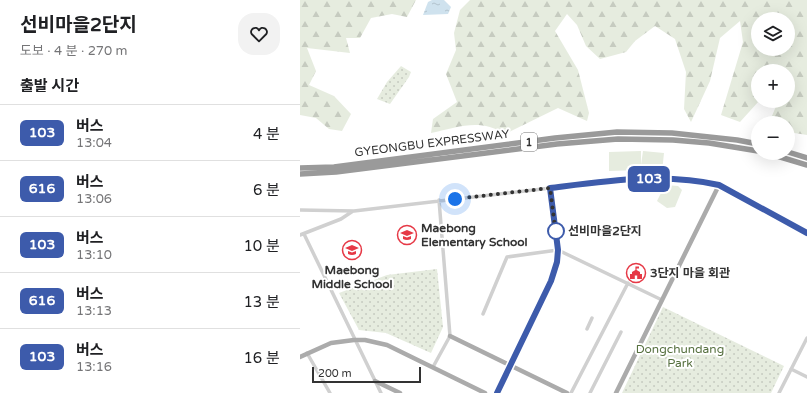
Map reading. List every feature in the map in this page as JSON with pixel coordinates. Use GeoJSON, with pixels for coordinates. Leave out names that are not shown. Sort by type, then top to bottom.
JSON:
{"type":"FeatureCollection","features":[{"type":"Feature","properties":{"kind":"highway","name":"GYEONGBU EXPRESSWAY"},"geometry":{"type":"LineString","coordinates":[[300,168],[334,167],[555,138],[617,132],[679,134],[751,143]]}},
{"type":"Feature","properties":{"kind":"highway","name":"GYEONGBU EXPRESSWAY"},"geometry":{"type":"LineString","coordinates":[[300,174],[336,172],[557,144],[618,139],[673,140],[709,143],[751,150]]}},
{"type":"Feature","properties":{"kind":"highway"},"geometry":{"type":"LineString","coordinates":[[795,154],[807,158]]}},
{"type":"Feature","properties":{"kind":"highway"},"geometry":{"type":"LineString","coordinates":[[792,160],[807,164]]}},
{"type":"Feature","properties":{"kind":"main road"},"geometry":{"type":"LineString","coordinates":[[616,393],[719,185]]}},
{"type":"Feature","properties":{"kind":"main road"},"geometry":{"type":"LineString","coordinates":[[497,393],[551,281],[557,262],[558,250],[550,188]]}},
{"type":"Feature","properties":{"kind":"main road"},"geometry":{"type":"LineString","coordinates":[[450,336],[566,393]]}},
{"type":"Feature","properties":{"kind":"main road"},"geometry":{"type":"LineString","coordinates":[[300,357],[331,343],[365,340],[387,345],[485,393]]}},
{"type":"Feature","properties":{"kind":"main road"},"geometry":{"type":"LineString","coordinates":[[375,381],[400,393]]}},
{"type":"Feature","properties":{"kind":"street"},"geometry":{"type":"LineString","coordinates":[[300,210],[354,211],[598,182],[642,179],[685,179],[719,185],[807,233]]}},
{"type":"Feature","properties":{"kind":"street"},"geometry":{"type":"LineString","coordinates":[[434,367],[450,336],[439,200]]}},
{"type":"Feature","properties":{"kind":"street"},"geometry":{"type":"LineString","coordinates":[[354,211],[341,219],[302,235],[381,393]]}},
{"type":"Feature","properties":{"kind":"street"},"geometry":{"type":"LineString","coordinates":[[483,314],[507,257],[558,250],[662,300]]}},
{"type":"Feature","properties":{"kind":"street"},"geometry":{"type":"LineString","coordinates":[[571,393],[628,283]]}},
{"type":"Feature","properties":{"kind":"street"},"geometry":{"type":"LineString","coordinates":[[586,329],[592,318]]}},
{"type":"Feature","properties":{"kind":"street"},"geometry":{"type":"LineString","coordinates":[[590,393],[621,332]]}},
{"type":"Feature","properties":{"kind":"street"},"geometry":{"type":"LineString","coordinates":[[779,393],[807,338]]}},
{"type":"Feature","properties":{"kind":"street"},"geometry":{"type":"LineString","coordinates":[[308,353],[330,393]]}},
{"type":"Feature","properties":{"kind":"street"},"geometry":{"type":"LineString","coordinates":[[792,369],[807,377]]}},
{"type":"Feature","properties":{"kind":"green space"},"geometry":{"type":"Polygon","coordinates":[[[300,0],[416,0],[407,17],[392,14],[371,18],[360,38],[346,38],[350,53],[307,48],[316,71],[309,85],[334,96],[351,114],[342,131],[329,129],[316,118],[300,115],[300,0]]]}},
{"type":"Feature","properties":{"kind":"green space"},"geometry":{"type":"Polygon","coordinates":[[[470,0],[807,0],[807,135],[795,133],[795,116],[772,116],[775,108],[795,108],[795,64],[751,64],[751,108],[753,108],[740,122],[721,115],[743,42],[740,21],[720,38],[710,81],[691,122],[684,109],[686,72],[675,39],[655,26],[635,41],[626,52],[600,59],[586,46],[577,25],[567,14],[555,31],[578,70],[589,113],[587,121],[558,108],[505,134],[487,126],[478,125],[460,126],[431,133],[433,119],[457,102],[446,74],[456,50],[454,33],[460,10],[470,0]]]}},
{"type":"Feature","properties":{"kind":"green space"},"geometry":{"type":"Polygon","coordinates":[[[401,66],[411,72],[390,104],[377,99],[387,82],[401,66]]]}},
{"type":"Feature","properties":{"kind":"green space"},"geometry":{"type":"Polygon","coordinates":[[[641,151],[641,165],[643,151],[664,153],[662,172],[641,170],[609,171],[609,152],[641,151]]]}},
{"type":"Feature","properties":{"kind":"green space"},"geometry":{"type":"Polygon","coordinates":[[[665,185],[678,186],[682,190],[675,207],[667,208],[657,201],[665,185]]]}},
{"type":"Feature","properties":{"kind":"green space"},"geometry":{"type":"Polygon","coordinates":[[[437,269],[443,327],[431,353],[386,333],[359,330],[339,293],[387,275],[437,269]]]}},
{"type":"Feature","properties":{"kind":"green space","name":"Dongchundang Park"},"geometry":{"type":"Polygon","coordinates":[[[663,307],[784,366],[771,393],[622,393],[663,307]]]}},
{"type":"Feature","properties":{"kind":"water"},"geometry":{"type":"Polygon","coordinates":[[[432,0],[444,0],[451,7],[448,14],[423,15],[428,2],[432,0]]]}},
{"type":"Feature","properties":{"kind":"bus line","name":"103"},"geometry":{"type":"LineString","coordinates":[[497,393],[551,281],[557,262],[558,250],[550,188],[598,182],[642,179],[685,179],[704,182],[719,185],[807,233]]}},
{"type":"Feature","properties":{"kind":"place","name":"선비마을2단지"},"geometry":{"type":"Point","coordinates":[556,231]}},
{"type":"Feature","properties":{"kind":"place","name":"Maebong Elementary School"},"geometry":{"type":"Point","coordinates":[407,235]}},
{"type":"Feature","properties":{"kind":"place","name":"Maebong Middle School"},"geometry":{"type":"Point","coordinates":[352,250]}},
{"type":"Feature","properties":{"kind":"place","name":"3단지 마을 회관"},"geometry":{"type":"Point","coordinates":[636,273]}},
{"type":"Feature","properties":{"kind":"route"},"geometry":{"type":"LineString","coordinates":[[455,199],[550,188],[556,235],[556,231]]}}]}
